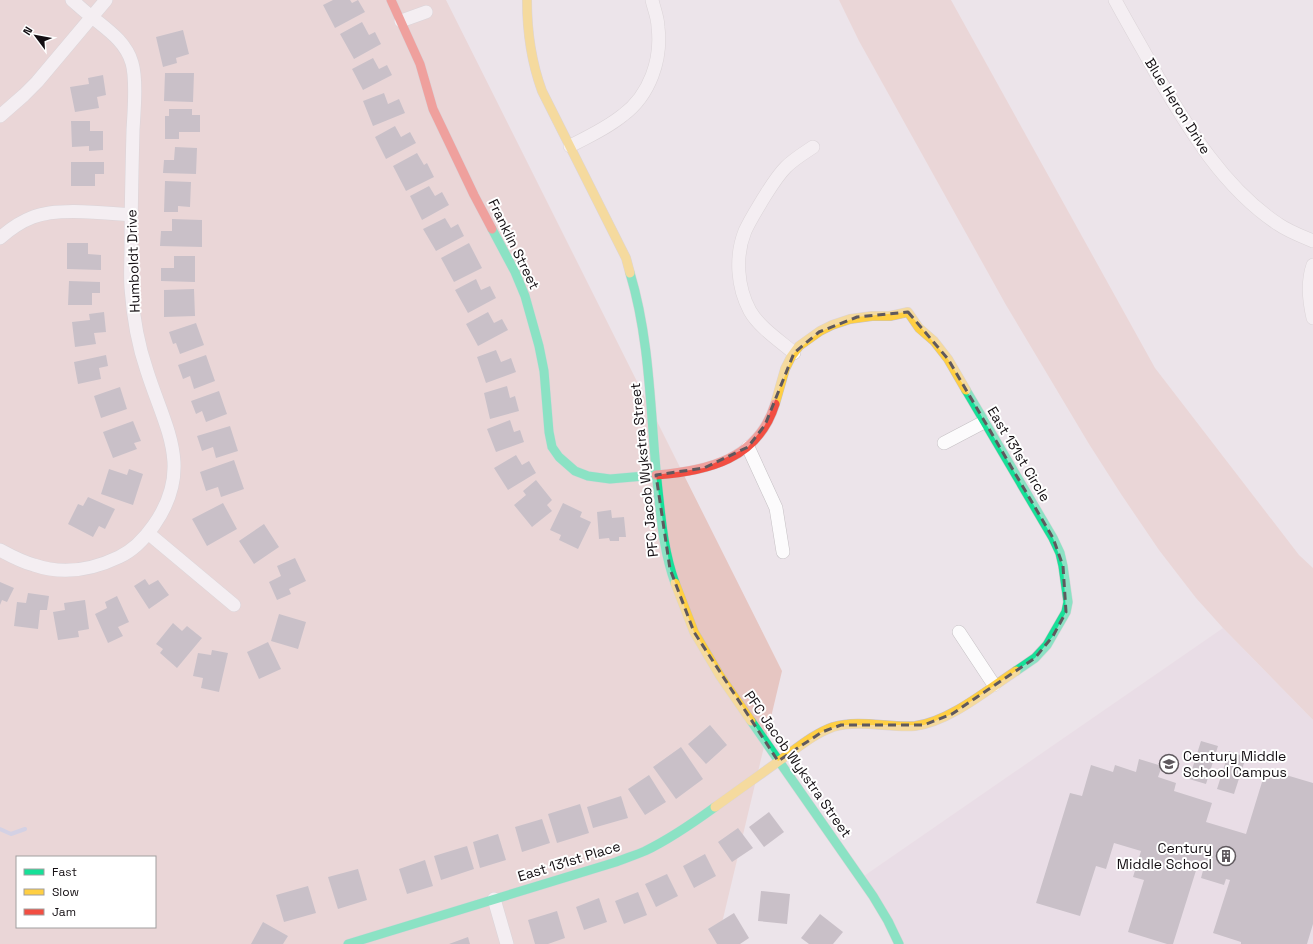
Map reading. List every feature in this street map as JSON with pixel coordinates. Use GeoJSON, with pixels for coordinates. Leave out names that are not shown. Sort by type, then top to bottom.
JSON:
{"type":"FeatureCollection","features":[{"type":"Feature","properties":{"kind":"street","name":"Humboldt Drive"},"geometry":{"type":"LineString","coordinates":[[0,550],[34,566],[58,570],[83,569],[104,565],[133,548],[148,533],[162,514],[167,504],[175,474],[172,442],[147,371],[135,323],[131,288],[134,96],[133,65],[121,42],[72,0]]}},
{"type":"Feature","properties":{"kind":"street"},"geometry":{"type":"LineString","coordinates":[[0,116],[37,82],[106,0]]}},
{"type":"Feature","properties":{"kind":"street","name":"Franklin Street"},"geometry":{"type":"LineString","coordinates":[[391,0],[420,64],[433,109],[474,195],[516,272],[525,296],[539,346],[552,447],[559,457],[575,471],[588,476],[610,479],[656,475]]}},
{"type":"Feature","properties":{"kind":"street","name":"PFC Jacob Wykstra Street"},"geometry":{"type":"LineString","coordinates":[[527,0],[531,59],[535,73],[542,91],[626,258],[637,296],[647,360],[656,475],[665,549],[670,569],[683,606],[694,632],[720,676],[873,896],[888,921],[899,944]]}},
{"type":"Feature","properties":{"kind":"street"},"geometry":{"type":"LineString","coordinates":[[570,146],[602,130],[623,116],[638,101],[645,91],[654,69],[658,52],[658,24],[652,0]]}},
{"type":"Feature","properties":{"kind":"street","name":"Blue Heron Drive"},"geometry":{"type":"LineString","coordinates":[[1115,0],[1183,119],[1214,163],[1243,196],[1278,224],[1313,241]]}},
{"type":"Feature","properties":{"kind":"street"},"geometry":{"type":"LineString","coordinates":[[401,21],[426,12]]}},
{"type":"Feature","properties":{"kind":"street"},"geometry":{"type":"LineString","coordinates":[[794,353],[756,319],[751,312],[746,301],[740,278],[738,262],[745,231],[750,220],[778,176],[787,166],[813,147]]}},
{"type":"Feature","properties":{"kind":"street"},"geometry":{"type":"LineString","coordinates":[[0,238],[16,225],[33,216],[42,214],[87,212],[131,215]]}},
{"type":"Feature","properties":{"kind":"street"},"geometry":{"type":"LineString","coordinates":[[1313,265],[1309,294],[1313,318]]}},
{"type":"Feature","properties":{"kind":"street","name":"East 131st Circle"},"geometry":{"type":"LineString","coordinates":[[656,475],[704,468],[726,459],[748,447],[765,425],[776,403],[786,368],[794,353],[820,332],[845,320],[868,316],[890,316],[908,312],[918,328],[934,341],[948,359],[1053,538],[1060,553],[1064,566],[1068,602],[1066,612],[1047,645],[1030,662],[952,714],[941,719],[924,725],[908,726],[863,723],[841,725],[822,732],[778,761]]}},
{"type":"Feature","properties":{"kind":"street"},"geometry":{"type":"LineString","coordinates":[[944,443],[984,422]]}},
{"type":"Feature","properties":{"kind":"street"},"geometry":{"type":"LineString","coordinates":[[748,447],[776,508],[783,552]]}},
{"type":"Feature","properties":{"kind":"street"},"geometry":{"type":"LineString","coordinates":[[148,533],[234,605]]}},
{"type":"Feature","properties":{"kind":"street"},"geometry":{"type":"LineString","coordinates":[[959,632],[994,685]]}},
{"type":"Feature","properties":{"kind":"street","name":"East 131st Place"},"geometry":{"type":"LineString","coordinates":[[348,944],[616,862],[646,850],[680,830],[778,761]]}},
{"type":"Feature","properties":{"kind":"street"},"geometry":{"type":"LineString","coordinates":[[494,899],[507,944]]}},
{"type":"Feature","properties":{"kind":"highlighted area"},"geometry":{"type":"Polygon","coordinates":[[[908,312],[948,359],[1053,538],[1063,566],[1066,612],[1053,636],[1035,658],[952,714],[924,725],[841,725],[822,732],[778,761],[694,632],[670,569],[656,475],[704,468],[748,447],[765,425],[794,353],[819,332],[857,317],[908,312]]]}},
{"type":"Feature","properties":{"kind":"shaded area"},"geometry":{"type":"Polygon","coordinates":[[[0,0],[446,0],[782,671],[717,944],[0,944],[0,0]]]}},
{"type":"Feature","properties":{"kind":"shaded area"},"geometry":{"type":"Polygon","coordinates":[[[839,0],[951,0],[1155,368],[1299,555],[1313,568],[1313,720],[1223,628],[1196,598],[1159,550],[1121,494],[1089,444],[1006,305],[859,41],[839,0]]]}},
{"type":"Feature","properties":{"kind":"shaded area","name":"Century Middle School Campus"},"geometry":{"type":"Polygon","coordinates":[[[1223,628],[1313,720],[1313,944],[899,944],[861,878],[1223,628]]]}},
{"type":"Feature","properties":{"kind":"building"},"geometry":{"type":"Polygon","coordinates":[[[333,0],[350,0],[352,3],[358,0],[365,12],[335,28],[323,5],[333,0]]]}},
{"type":"Feature","properties":{"kind":"building"},"geometry":{"type":"Polygon","coordinates":[[[362,22],[369,35],[375,32],[381,44],[354,59],[340,34],[362,22]]]}},
{"type":"Feature","properties":{"kind":"building"},"geometry":{"type":"Polygon","coordinates":[[[183,30],[189,54],[176,58],[177,63],[163,67],[156,37],[183,30]]]}},
{"type":"Feature","properties":{"kind":"building"},"geometry":{"type":"Polygon","coordinates":[[[373,58],[379,69],[387,65],[392,75],[363,90],[352,69],[373,58]]]}},
{"type":"Feature","properties":{"kind":"building"},"geometry":{"type":"Polygon","coordinates":[[[165,73],[194,73],[193,102],[164,101],[165,73]]]}},
{"type":"Feature","properties":{"kind":"building"},"geometry":{"type":"Polygon","coordinates":[[[103,75],[106,95],[97,97],[99,108],[75,112],[70,87],[89,84],[88,78],[103,75]]]}},
{"type":"Feature","properties":{"kind":"building"},"geometry":{"type":"Polygon","coordinates":[[[384,93],[388,104],[399,99],[405,113],[373,126],[363,101],[384,93]]]}},
{"type":"Feature","properties":{"kind":"building"},"geometry":{"type":"Polygon","coordinates":[[[169,109],[192,109],[192,115],[200,115],[200,132],[179,132],[179,139],[165,139],[165,116],[169,116],[169,109]]]}},
{"type":"Feature","properties":{"kind":"building"},"geometry":{"type":"Polygon","coordinates":[[[71,121],[90,121],[90,131],[103,131],[103,150],[89,151],[89,146],[72,147],[71,121]]]}},
{"type":"Feature","properties":{"kind":"building"},"geometry":{"type":"Polygon","coordinates":[[[395,126],[401,137],[410,132],[416,143],[386,159],[375,137],[395,126]]]}},
{"type":"Feature","properties":{"kind":"building"},"geometry":{"type":"Polygon","coordinates":[[[175,147],[197,148],[196,174],[163,173],[164,160],[174,160],[175,147]]]}},
{"type":"Feature","properties":{"kind":"building"},"geometry":{"type":"Polygon","coordinates":[[[417,153],[424,165],[427,163],[434,177],[406,191],[393,166],[417,153]]]}},
{"type":"Feature","properties":{"kind":"building"},"geometry":{"type":"Polygon","coordinates":[[[71,162],[104,162],[104,174],[95,174],[95,186],[71,186],[71,162]]]}},
{"type":"Feature","properties":{"kind":"building"},"geometry":{"type":"Polygon","coordinates":[[[165,181],[191,182],[190,207],[178,206],[178,212],[164,212],[165,181]]]}},
{"type":"Feature","properties":{"kind":"building"},"geometry":{"type":"Polygon","coordinates":[[[429,186],[435,196],[442,192],[449,205],[422,220],[410,196],[429,186]]]}},
{"type":"Feature","properties":{"kind":"building"},"geometry":{"type":"Polygon","coordinates":[[[445,218],[451,228],[458,224],[464,236],[436,251],[423,229],[445,218]]]}},
{"type":"Feature","properties":{"kind":"building"},"geometry":{"type":"Polygon","coordinates":[[[172,219],[202,220],[202,247],[160,246],[161,231],[172,231],[172,219]]]}},
{"type":"Feature","properties":{"kind":"building"},"geometry":{"type":"Polygon","coordinates":[[[67,243],[88,243],[88,254],[101,255],[101,270],[67,269],[67,243]]]}},
{"type":"Feature","properties":{"kind":"building"},"geometry":{"type":"Polygon","coordinates":[[[469,243],[482,268],[454,282],[441,258],[469,243]]]}},
{"type":"Feature","properties":{"kind":"building"},"geometry":{"type":"Polygon","coordinates":[[[174,256],[195,256],[195,282],[161,281],[161,268],[174,268],[174,256]]]}},
{"type":"Feature","properties":{"kind":"building"},"geometry":{"type":"Polygon","coordinates":[[[476,279],[481,290],[490,286],[496,298],[468,313],[455,290],[476,279]]]}},
{"type":"Feature","properties":{"kind":"building"},"geometry":{"type":"Polygon","coordinates":[[[69,281],[100,282],[100,293],[92,293],[92,305],[68,305],[69,281]]]}},
{"type":"Feature","properties":{"kind":"building"},"geometry":{"type":"Polygon","coordinates":[[[194,289],[195,316],[164,317],[164,290],[194,289]]]}},
{"type":"Feature","properties":{"kind":"building"},"geometry":{"type":"Polygon","coordinates":[[[104,312],[106,332],[94,333],[96,344],[75,347],[72,322],[90,320],[89,314],[104,312]]]}},
{"type":"Feature","properties":{"kind":"building"},"geometry":{"type":"Polygon","coordinates":[[[488,312],[494,323],[502,319],[508,330],[478,346],[466,324],[488,312]]]}},
{"type":"Feature","properties":{"kind":"building"},"geometry":{"type":"Polygon","coordinates":[[[196,323],[204,345],[180,354],[176,343],[173,344],[169,332],[196,323]]]}},
{"type":"Feature","properties":{"kind":"building"},"geometry":{"type":"Polygon","coordinates":[[[496,350],[501,362],[511,358],[516,372],[486,383],[477,357],[496,350]]]}},
{"type":"Feature","properties":{"kind":"building"},"geometry":{"type":"Polygon","coordinates":[[[106,355],[108,366],[99,368],[101,379],[78,384],[74,362],[106,355]]]}},
{"type":"Feature","properties":{"kind":"building"},"geometry":{"type":"Polygon","coordinates":[[[206,355],[215,381],[194,389],[190,376],[183,379],[178,365],[206,355]]]}},
{"type":"Feature","properties":{"kind":"building"},"geometry":{"type":"Polygon","coordinates":[[[507,386],[510,398],[515,396],[519,411],[490,419],[484,393],[507,386]]]}},
{"type":"Feature","properties":{"kind":"building"},"geometry":{"type":"Polygon","coordinates":[[[120,387],[127,409],[101,418],[94,396],[120,387]]]}},
{"type":"Feature","properties":{"kind":"building"},"geometry":{"type":"Polygon","coordinates":[[[219,391],[227,414],[206,422],[202,411],[196,414],[191,401],[219,391]]]}},
{"type":"Feature","properties":{"kind":"building"},"geometry":{"type":"Polygon","coordinates":[[[510,420],[514,432],[520,430],[524,442],[496,452],[487,429],[510,420]]]}},
{"type":"Feature","properties":{"kind":"building"},"geometry":{"type":"Polygon","coordinates":[[[133,421],[141,441],[134,443],[137,449],[113,458],[103,432],[133,421]]]}},
{"type":"Feature","properties":{"kind":"building"},"geometry":{"type":"Polygon","coordinates":[[[230,426],[238,451],[216,458],[213,447],[202,451],[197,436],[230,426]]]}},
{"type":"Feature","properties":{"kind":"building"},"geometry":{"type":"Polygon","coordinates":[[[516,455],[522,465],[529,461],[536,473],[508,490],[494,468],[516,455]]]}},
{"type":"Feature","properties":{"kind":"building"},"geometry":{"type":"Polygon","coordinates":[[[234,460],[244,489],[221,497],[218,487],[206,491],[200,472],[234,460]]]}},
{"type":"Feature","properties":{"kind":"building"},"geometry":{"type":"Polygon","coordinates":[[[109,469],[127,475],[129,469],[143,474],[133,505],[101,494],[109,469]]]}},
{"type":"Feature","properties":{"kind":"building"},"geometry":{"type":"Polygon","coordinates":[[[536,480],[552,500],[547,505],[552,511],[532,527],[514,505],[526,495],[523,491],[536,480]]]}},
{"type":"Feature","properties":{"kind":"building"},"geometry":{"type":"Polygon","coordinates":[[[88,497],[115,509],[105,529],[99,526],[93,537],[68,524],[78,504],[83,506],[88,497]]]}},
{"type":"Feature","properties":{"kind":"building"},"geometry":{"type":"Polygon","coordinates":[[[223,503],[237,529],[207,546],[192,519],[223,503]]]}},
{"type":"Feature","properties":{"kind":"building"},"geometry":{"type":"Polygon","coordinates":[[[563,503],[582,512],[580,517],[591,522],[578,549],[559,540],[561,535],[550,530],[563,503]]]}},
{"type":"Feature","properties":{"kind":"building"},"geometry":{"type":"Polygon","coordinates":[[[611,510],[612,518],[624,517],[626,537],[619,537],[619,541],[610,541],[609,538],[599,539],[597,512],[611,510]]]}},
{"type":"Feature","properties":{"kind":"building"},"geometry":{"type":"Polygon","coordinates":[[[264,524],[279,547],[254,564],[239,541],[264,524]]]}},
{"type":"Feature","properties":{"kind":"building"},"geometry":{"type":"Polygon","coordinates":[[[295,558],[306,581],[289,589],[291,594],[277,600],[269,582],[281,576],[277,566],[295,558]]]}},
{"type":"Feature","properties":{"kind":"building"},"geometry":{"type":"Polygon","coordinates":[[[145,579],[149,585],[158,580],[169,595],[149,609],[134,586],[145,579]]]}},
{"type":"Feature","properties":{"kind":"building"},"geometry":{"type":"Polygon","coordinates":[[[0,582],[14,588],[7,602],[2,600],[0,605],[0,582]]]}},
{"type":"Feature","properties":{"kind":"building"},"geometry":{"type":"Polygon","coordinates":[[[28,593],[49,596],[47,610],[40,610],[38,629],[14,626],[17,602],[26,603],[28,593]]]}},
{"type":"Feature","properties":{"kind":"building"},"geometry":{"type":"Polygon","coordinates":[[[117,596],[129,622],[118,627],[123,636],[108,643],[95,614],[107,608],[105,602],[117,596]]]}},
{"type":"Feature","properties":{"kind":"building"},"geometry":{"type":"Polygon","coordinates":[[[85,600],[89,629],[78,631],[79,637],[58,640],[53,612],[65,610],[64,603],[85,600]]]}},
{"type":"Feature","properties":{"kind":"building"},"geometry":{"type":"Polygon","coordinates":[[[279,614],[306,622],[298,649],[271,641],[279,614]]]}},
{"type":"Feature","properties":{"kind":"building"},"geometry":{"type":"Polygon","coordinates":[[[173,623],[182,631],[187,626],[202,638],[177,668],[160,653],[163,649],[156,644],[173,623]]]}},
{"type":"Feature","properties":{"kind":"building"},"geometry":{"type":"Polygon","coordinates":[[[268,642],[281,669],[259,679],[247,652],[268,642]]]}},
{"type":"Feature","properties":{"kind":"building"},"geometry":{"type":"Polygon","coordinates":[[[212,650],[228,653],[219,692],[201,688],[203,678],[193,676],[198,653],[211,655],[212,650]]]}},
{"type":"Feature","properties":{"kind":"building"},"geometry":{"type":"Polygon","coordinates":[[[710,725],[727,745],[706,764],[688,744],[710,725]]]}},
{"type":"Feature","properties":{"kind":"building"},"geometry":{"type":"Polygon","coordinates":[[[1201,741],[1218,746],[1206,784],[1189,779],[1201,741]]]}},
{"type":"Feature","properties":{"kind":"building"},"geometry":{"type":"Polygon","coordinates":[[[681,747],[703,779],[676,799],[653,767],[681,747]]]}},
{"type":"Feature","properties":{"kind":"building"},"geometry":{"type":"Polygon","coordinates":[[[1229,751],[1246,757],[1234,794],[1217,789],[1229,751]]]}},
{"type":"Feature","properties":{"kind":"building","name":"Century Middle School"},"geometry":{"type":"Polygon","coordinates":[[[1139,759],[1162,766],[1158,777],[1176,783],[1174,791],[1212,803],[1206,822],[1246,834],[1266,769],[1313,783],[1313,924],[1307,944],[1241,944],[1241,942],[1213,933],[1230,880],[1226,879],[1224,885],[1201,878],[1205,863],[1199,861],[1173,944],[1167,944],[1128,932],[1144,880],[1133,877],[1141,851],[1114,843],[1106,869],[1096,866],[1080,916],[1036,903],[1070,793],[1082,796],[1091,765],[1113,772],[1115,765],[1136,772],[1139,759]]]}},
{"type":"Feature","properties":{"kind":"building"},"geometry":{"type":"Polygon","coordinates":[[[649,775],[666,802],[645,815],[628,789],[649,775]]]}},
{"type":"Feature","properties":{"kind":"building"},"geometry":{"type":"Polygon","coordinates":[[[621,796],[628,818],[593,828],[587,807],[621,796]]]}},
{"type":"Feature","properties":{"kind":"building"},"geometry":{"type":"Polygon","coordinates":[[[580,804],[589,833],[557,843],[548,814],[580,804]]]}},
{"type":"Feature","properties":{"kind":"building"},"geometry":{"type":"Polygon","coordinates":[[[769,812],[784,832],[764,847],[749,827],[769,812]]]}},
{"type":"Feature","properties":{"kind":"building"},"geometry":{"type":"Polygon","coordinates":[[[542,819],[550,843],[522,852],[515,827],[542,819]]]}},
{"type":"Feature","properties":{"kind":"building"},"geometry":{"type":"Polygon","coordinates":[[[738,828],[753,848],[732,862],[718,842],[738,828]]]}},
{"type":"Feature","properties":{"kind":"building"},"geometry":{"type":"Polygon","coordinates":[[[498,834],[506,860],[480,868],[473,842],[498,834]]]}},
{"type":"Feature","properties":{"kind":"building"},"geometry":{"type":"Polygon","coordinates":[[[467,846],[474,869],[441,880],[434,856],[467,846]]]}},
{"type":"Feature","properties":{"kind":"building"},"geometry":{"type":"Polygon","coordinates":[[[705,854],[716,876],[694,888],[683,866],[705,854]]]}},
{"type":"Feature","properties":{"kind":"building"},"geometry":{"type":"Polygon","coordinates":[[[425,860],[433,886],[407,894],[399,869],[425,860]]]}},
{"type":"Feature","properties":{"kind":"building"},"geometry":{"type":"Polygon","coordinates":[[[358,869],[367,900],[338,909],[328,877],[358,869]]]}},
{"type":"Feature","properties":{"kind":"building"},"geometry":{"type":"Polygon","coordinates":[[[667,874],[678,896],[656,907],[645,884],[667,874]]]}},
{"type":"Feature","properties":{"kind":"building"},"geometry":{"type":"Polygon","coordinates":[[[308,886],[316,913],[284,922],[276,895],[308,886]]]}},
{"type":"Feature","properties":{"kind":"building"},"geometry":{"type":"Polygon","coordinates":[[[761,891],[790,894],[787,924],[758,921],[761,891]]]}},
{"type":"Feature","properties":{"kind":"building"},"geometry":{"type":"Polygon","coordinates":[[[638,892],[647,915],[624,924],[615,901],[638,892]]]}},
{"type":"Feature","properties":{"kind":"building"},"geometry":{"type":"Polygon","coordinates":[[[599,898],[607,922],[584,930],[576,907],[599,898]]]}},
{"type":"Feature","properties":{"kind":"building"},"geometry":{"type":"Polygon","coordinates":[[[557,911],[565,938],[548,944],[535,944],[528,920],[557,911]]]}},
{"type":"Feature","properties":{"kind":"building"},"geometry":{"type":"Polygon","coordinates":[[[734,913],[749,938],[740,944],[717,944],[708,929],[734,913]]]}},
{"type":"Feature","properties":{"kind":"building"},"geometry":{"type":"Polygon","coordinates":[[[820,914],[843,932],[833,944],[809,944],[801,938],[820,914]]]}},
{"type":"Feature","properties":{"kind":"building"},"geometry":{"type":"Polygon","coordinates":[[[263,922],[288,936],[283,944],[251,944],[263,922]]]}},
{"type":"Feature","properties":{"kind":"building"},"geometry":{"type":"Polygon","coordinates":[[[468,937],[470,944],[449,944],[468,937]]]}},
{"type":"Feature","properties":{"kind":"waterway"},"geometry":{"type":"LineString","coordinates":[[0,829],[11,834],[25,829]]}},
{"type":"Feature","properties":{"kind":"traffic: fast"},"geometry":{"type":"LineString","coordinates":[[492,229],[515,272],[525,296],[539,346],[544,371],[549,432],[552,447],[559,457],[575,471],[588,476],[610,479],[656,475]]}},
{"type":"Feature","properties":{"kind":"traffic: fast"},"geometry":{"type":"LineString","coordinates":[[630,273],[643,329],[663,531],[666,552],[675,583]]}},
{"type":"Feature","properties":{"kind":"traffic: fast"},"geometry":{"type":"LineString","coordinates":[[966,390],[1053,538],[1060,553],[1063,566],[1068,602],[1066,612],[1047,645],[1035,658],[1016,671]]}},
{"type":"Feature","properties":{"kind":"traffic: fast"},"geometry":{"type":"LineString","coordinates":[[751,721],[873,896],[888,921],[899,944]]}},
{"type":"Feature","properties":{"kind":"traffic: fast"},"geometry":{"type":"LineString","coordinates":[[348,944],[635,855],[672,836],[715,807]]}},
{"type":"Feature","properties":{"kind":"traffic: slow"},"geometry":{"type":"LineString","coordinates":[[527,0],[530,46],[542,91],[626,258],[630,273]]}},
{"type":"Feature","properties":{"kind":"traffic: slow"},"geometry":{"type":"LineString","coordinates":[[775,404],[785,369],[791,357],[799,346],[820,331],[850,319],[872,316],[890,316],[908,312],[919,328],[934,341],[948,359],[966,390]]}},
{"type":"Feature","properties":{"kind":"traffic: slow"},"geometry":{"type":"LineString","coordinates":[[675,583],[694,632],[720,676],[751,721]]}},
{"type":"Feature","properties":{"kind":"traffic: slow"},"geometry":{"type":"LineString","coordinates":[[715,807],[803,744],[833,727],[853,724],[915,726],[928,723],[954,712],[1016,671]]}},
{"type":"Feature","properties":{"kind":"traffic: jam"},"geometry":{"type":"LineString","coordinates":[[391,0],[420,64],[433,109],[492,229]]}},
{"type":"Feature","properties":{"kind":"traffic: jam"},"geometry":{"type":"LineString","coordinates":[[656,475],[694,470],[729,459],[744,450],[757,438],[767,423],[775,404]]}},
{"type":"Feature","properties":{"kind":"place","name":"Century Middle School Campus"},"geometry":{"type":"Point","coordinates":[1169,764]}},
{"type":"Feature","properties":{"kind":"place","name":"Century Middle School"},"geometry":{"type":"Point","coordinates":[1226,856]}}]}
